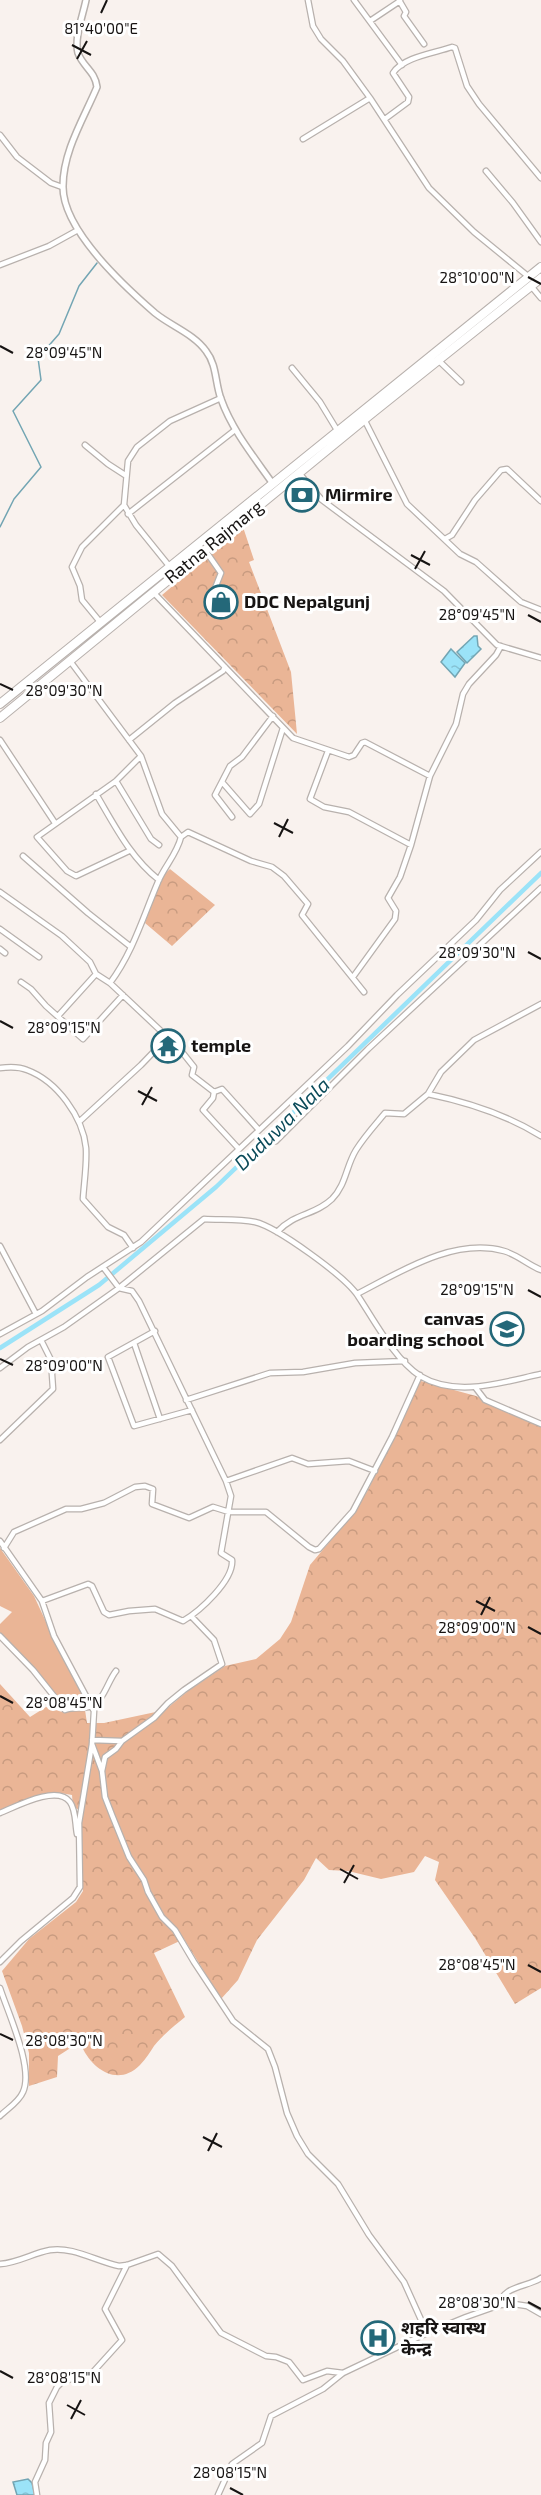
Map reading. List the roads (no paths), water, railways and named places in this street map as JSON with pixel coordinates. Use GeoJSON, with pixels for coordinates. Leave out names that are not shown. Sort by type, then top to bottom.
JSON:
{"type":"FeatureCollection","features":[{"type":"Feature","properties":{"kind":"highway","name":"Ratna Rajmarg"},"geometry":{"type":"LineString","coordinates":[[0,718],[278,490],[337,430],[541,267]]}},
{"type":"Feature","properties":{"kind":"highway","name":"Ratna Rajmarg"},"geometry":{"type":"LineString","coordinates":[[0,704],[272,482],[297,469],[364,419],[541,278]]}},
{"type":"Feature","properties":{"kind":"street"},"geometry":{"type":"LineString","coordinates":[[86,0],[78,37],[78,53],[96,77],[97,87],[69,151],[62,187],[69,213],[78,230],[101,261],[137,298],[206,350],[213,362],[220,398],[236,430],[278,490]]}},
{"type":"Feature","properties":{"kind":"street"},"geometry":{"type":"LineString","coordinates":[[308,0],[313,26],[370,98],[429,188],[474,232],[529,277]]}},
{"type":"Feature","properties":{"kind":"street"},"geometry":{"type":"LineString","coordinates":[[354,0],[402,65]]}},
{"type":"Feature","properties":{"kind":"street"},"geometry":{"type":"LineString","coordinates":[[370,21],[400,0],[406,12],[404,16],[424,44]]}},
{"type":"Feature","properties":{"kind":"street"},"geometry":{"type":"LineString","coordinates":[[385,119],[408,102],[409,97],[393,72],[402,65],[442,50],[455,48],[467,86],[479,104],[541,178]]}},
{"type":"Feature","properties":{"kind":"street"},"geometry":{"type":"LineString","coordinates":[[303,140],[370,98]]}},
{"type":"Feature","properties":{"kind":"street"},"geometry":{"type":"LineString","coordinates":[[0,135],[17,157],[51,183],[62,187]]}},
{"type":"Feature","properties":{"kind":"street"},"geometry":{"type":"LineString","coordinates":[[486,171],[541,242]]}},
{"type":"Feature","properties":{"kind":"street"},"geometry":{"type":"LineString","coordinates":[[0,265],[49,246],[78,230]]}},
{"type":"Feature","properties":{"kind":"street"},"geometry":{"type":"LineString","coordinates":[[531,286],[541,298]]}},
{"type":"Feature","properties":{"kind":"street"},"geometry":{"type":"LineString","coordinates":[[438,360],[461,382]]}},
{"type":"Feature","properties":{"kind":"street"},"geometry":{"type":"LineString","coordinates":[[292,368],[320,402],[337,430]]}},
{"type":"Feature","properties":{"kind":"street"},"geometry":{"type":"LineString","coordinates":[[170,567],[128,514],[124,505],[128,461],[137,447],[170,421],[220,398]]}},
{"type":"Feature","properties":{"kind":"street"},"geometry":{"type":"LineString","coordinates":[[364,419],[407,504],[460,554],[476,562],[521,602],[541,610]]}},
{"type":"Feature","properties":{"kind":"street"},"geometry":{"type":"LineString","coordinates":[[128,514],[236,430]]}},
{"type":"Feature","properties":{"kind":"street"},"geometry":{"type":"LineString","coordinates":[[85,445],[125,475]]}},
{"type":"Feature","properties":{"kind":"street"},"geometry":{"type":"LineString","coordinates":[[297,469],[322,500],[408,566],[438,586],[501,646],[541,658]]}},
{"type":"Feature","properties":{"kind":"street"},"geometry":{"type":"LineString","coordinates":[[445,539],[452,535],[474,500],[501,470],[507,469],[541,501]]}},
{"type":"Feature","properties":{"kind":"street"},"geometry":{"type":"LineString","coordinates":[[101,623],[82,600],[80,586],[72,567],[82,548],[124,505]]}},
{"type":"Feature","properties":{"kind":"street"},"geometry":{"type":"LineString","coordinates":[[205,550],[221,573],[208,606]]}},
{"type":"Feature","properties":{"kind":"street"},"geometry":{"type":"LineString","coordinates":[[153,592],[293,738],[349,757],[354,755],[365,742],[430,776]]}},
{"type":"Feature","properties":{"kind":"street"},"geometry":{"type":"LineString","coordinates":[[353,977],[395,919],[396,911],[388,898],[400,877],[430,776],[456,724],[463,694],[468,684],[496,655],[501,646]]}},
{"type":"Feature","properties":{"kind":"street"},"geometry":{"type":"LineString","coordinates":[[70,661],[141,756],[162,814],[181,837]]}},
{"type":"Feature","properties":{"kind":"street"},"geometry":{"type":"LineString","coordinates":[[129,740],[175,704],[223,671],[225,666]]}},
{"type":"Feature","properties":{"kind":"street"},"geometry":{"type":"LineString","coordinates":[[232,817],[214,795],[230,766],[242,757],[273,716]]}},
{"type":"Feature","properties":{"kind":"street"},"geometry":{"type":"LineString","coordinates":[[222,782],[250,814],[259,804],[283,728]]}},
{"type":"Feature","properties":{"kind":"street"},"geometry":{"type":"LineString","coordinates":[[0,740],[55,823]]}},
{"type":"Feature","properties":{"kind":"street"},"geometry":{"type":"LineString","coordinates":[[328,751],[310,799],[324,807],[349,812],[411,845]]}},
{"type":"Feature","properties":{"kind":"street"},"geometry":{"type":"LineString","coordinates":[[129,851],[76,876],[67,871],[37,837],[116,780],[141,756]]}},
{"type":"Feature","properties":{"kind":"street"},"geometry":{"type":"LineString","coordinates":[[116,780],[151,839],[159,845]]}},
{"type":"Feature","properties":{"kind":"street"},"geometry":{"type":"LineString","coordinates":[[96,794],[129,851],[141,866],[159,880]]}},
{"type":"Feature","properties":{"kind":"street"},"geometry":{"type":"LineString","coordinates":[[110,983],[131,947],[146,916],[159,880],[177,851],[181,837],[188,832],[279,872],[308,904],[302,915],[364,992]]}},
{"type":"Feature","properties":{"kind":"street"},"geometry":{"type":"LineString","coordinates":[[0,1334],[36,1314],[133,1248],[348,1046],[476,920],[500,890],[541,852]]}},
{"type":"Feature","properties":{"kind":"street"},"geometry":{"type":"LineString","coordinates":[[23,856],[131,947]]}},
{"type":"Feature","properties":{"kind":"street"},"geometry":{"type":"LineString","coordinates":[[276,1141],[430,990],[541,888]]}},
{"type":"Feature","properties":{"kind":"street"},"geometry":{"type":"LineString","coordinates":[[0,892],[62,936],[90,962],[96,974],[110,983],[168,1037],[194,1067],[192,1075],[195,1079],[214,1092]]}},
{"type":"Feature","properties":{"kind":"street"},"geometry":{"type":"LineString","coordinates":[[0,929],[39,957]]}},
{"type":"Feature","properties":{"kind":"street"},"geometry":{"type":"LineString","coordinates":[[58,1016],[96,974]]}},
{"type":"Feature","properties":{"kind":"street"},"geometry":{"type":"LineString","coordinates":[[21,982],[31,988],[83,1039],[123,995]]}},
{"type":"Feature","properties":{"kind":"street"},"geometry":{"type":"LineString","coordinates":[[277,1232],[286,1222],[299,1215],[318,1210],[331,1200],[345,1181],[356,1150],[385,1113],[404,1114],[428,1094],[441,1072],[474,1040],[541,1004]]}},
{"type":"Feature","properties":{"kind":"street"},"geometry":{"type":"LineString","coordinates":[[80,1121],[168,1037]]}},
{"type":"Feature","properties":{"kind":"street"},"geometry":{"type":"LineString","coordinates":[[0,1068],[25,1069],[40,1077],[56,1090],[80,1121],[86,1150],[83,1199],[108,1227],[124,1235],[133,1248]]}},
{"type":"Feature","properties":{"kind":"street"},"geometry":{"type":"LineString","coordinates":[[214,1092],[222,1089],[259,1130]]}},
{"type":"Feature","properties":{"kind":"street"},"geometry":{"type":"LineString","coordinates":[[214,1092],[213,1098],[203,1110],[239,1149]]}},
{"type":"Feature","properties":{"kind":"street"},"geometry":{"type":"LineString","coordinates":[[428,1094],[463,1102],[520,1124],[541,1136]]}},
{"type":"Feature","properties":{"kind":"street"},"geometry":{"type":"LineString","coordinates":[[0,1368],[119,1288],[204,1219],[256,1222],[277,1232],[323,1263],[345,1280],[357,1294],[378,1331],[420,1375],[444,1384],[475,1387],[541,1374]]}},
{"type":"Feature","properties":{"kind":"street"},"geometry":{"type":"LineString","coordinates":[[0,1246],[36,1314]]}},
{"type":"Feature","properties":{"kind":"street"},"geometry":{"type":"LineString","coordinates":[[357,1294],[457,1249],[478,1248],[504,1251],[541,1270]]}},
{"type":"Feature","properties":{"kind":"street"},"geometry":{"type":"LineString","coordinates":[[42,1600],[88,1584],[92,1586],[104,1612],[109,1616],[146,1609],[164,1611],[180,1621],[191,1616],[205,1604],[232,1569],[232,1560],[221,1552],[231,1496],[226,1481],[139,1301],[132,1291],[119,1288],[114,1284],[103,1268]]}},
{"type":"Feature","properties":{"kind":"street"},"geometry":{"type":"LineString","coordinates":[[155,1331],[108,1357],[134,1426],[192,1410]]}},
{"type":"Feature","properties":{"kind":"street"},"geometry":{"type":"LineString","coordinates":[[0,1440],[53,1389],[51,1360],[41,1340]]}},
{"type":"Feature","properties":{"kind":"street"},"geometry":{"type":"LineString","coordinates":[[134,1343],[160,1419]]}},
{"type":"Feature","properties":{"kind":"street"},"geometry":{"type":"LineString","coordinates":[[186,1400],[270,1373],[303,1372],[355,1364],[405,1361]]}},
{"type":"Feature","properties":{"kind":"street"},"geometry":{"type":"LineString","coordinates":[[4,1548],[14,1533],[24,1527],[66,1509],[81,1509],[104,1503],[140,1486],[153,1489],[152,1504],[189,1518],[213,1507],[229,1512],[266,1512],[315,1550],[319,1549],[353,1510],[375,1470],[420,1375]]}},
{"type":"Feature","properties":{"kind":"street"},"geometry":{"type":"LineString","coordinates":[[475,1387],[485,1400],[541,1424]]}},
{"type":"Feature","properties":{"kind":"street"},"geometry":{"type":"LineString","coordinates":[[226,1481],[292,1458],[308,1464],[349,1461],[375,1470]]}},
{"type":"Feature","properties":{"kind":"street"},"geometry":{"type":"LineString","coordinates":[[0,1541],[42,1600],[54,1636],[92,1706],[92,1742],[80,1823],[80,1887],[77,1893],[14,1946],[0,1962]]}},
{"type":"Feature","properties":{"kind":"street"},"geometry":{"type":"LineString","coordinates":[[102,1771],[105,1757],[122,1741],[154,1718],[184,1690],[222,1664],[214,1640],[191,1616]]}},
{"type":"Feature","properties":{"kind":"street"},"geometry":{"type":"LineString","coordinates":[[0,1636],[33,1670],[63,1709],[92,1706],[101,1699],[108,1680],[116,1671]]}},
{"type":"Feature","properties":{"kind":"street"},"geometry":{"type":"LineString","coordinates":[[92,1742],[122,1741]]}},
{"type":"Feature","properties":{"kind":"street"},"geometry":{"type":"LineString","coordinates":[[92,1742],[102,1771],[105,1797],[129,1857],[144,1880],[162,1917],[175,1930],[233,2021],[268,2049],[287,2113],[297,2136],[308,2154],[338,2184],[369,2235],[404,2282],[427,2333]]}},
{"type":"Feature","properties":{"kind":"street"},"geometry":{"type":"LineString","coordinates":[[0,1813],[50,1795],[64,1797],[70,1802],[73,1810],[79,1847]]}},
{"type":"Feature","properties":{"kind":"street"},"geometry":{"type":"LineString","coordinates":[[0,1988],[17,2034],[25,2083],[23,2093],[0,2116]]}},
{"type":"Feature","properties":{"kind":"street"},"geometry":{"type":"LineString","coordinates":[[0,2264],[15,2263],[50,2250],[63,2250],[107,2263],[127,2265],[158,2254],[172,2266],[221,2333],[266,2356],[288,2362],[303,2380],[327,2371],[343,2373]]}},
{"type":"Feature","properties":{"kind":"street"},"geometry":{"type":"LineString","coordinates":[[37,2495],[35,2482],[45,2460],[46,2444],[51,2432],[49,2403],[57,2387],[62,2382],[93,2372],[122,2340],[105,2309],[127,2265]]}},
{"type":"Feature","properties":{"kind":"street"},"geometry":{"type":"LineString","coordinates":[[500,2305],[501,2297],[507,2291],[532,2284],[541,2277]]}},
{"type":"Feature","properties":{"kind":"street"},"geometry":{"type":"LineString","coordinates":[[218,2495],[232,2464],[262,2443],[272,2416],[323,2389],[343,2373],[427,2333],[500,2305],[527,2306],[541,2314]]}},
{"type":"Feature","properties":{"kind":"water"},"geometry":{"type":"Polygon","coordinates":[[[474,636],[477,636],[478,646],[481,649],[467,663],[457,652],[474,636]]]}},
{"type":"Feature","properties":{"kind":"water"},"geometry":{"type":"Polygon","coordinates":[[[451,649],[465,663],[455,677],[441,662],[451,649]]]}},
{"type":"Feature","properties":{"kind":"water"},"geometry":{"type":"Polygon","coordinates":[[[28,2479],[32,2483],[35,2495],[17,2495],[13,2482],[28,2479]]]}},
{"type":"Feature","properties":{"kind":"waterway"},"geometry":{"type":"LineString","coordinates":[[0,527],[14,499],[41,467],[13,411],[41,380],[38,358],[59,334],[79,286],[97,263]]}},
{"type":"Feature","properties":{"kind":"waterway","name":"Duduwa Nala"},"geometry":{"type":"LineString","coordinates":[[0,1348],[99,1285],[216,1187],[541,873]]}},
{"type":"Feature","properties":{"kind":"place","name":"Mirmire"},"geometry":{"type":"Point","coordinates":[302,495]}},
{"type":"Feature","properties":{"kind":"place","name":"DDC Nepalgunj"},"geometry":{"type":"Point","coordinates":[221,602]}},
{"type":"Feature","properties":{"kind":"place","name":"temple"},"geometry":{"type":"Point","coordinates":[168,1046]}},
{"type":"Feature","properties":{"kind":"place","name":"canvas boarding school"},"geometry":{"type":"Point","coordinates":[507,1329]}},
{"type":"Feature","properties":{"kind":"place","name":"शहरि स्वास्थ केन्द्र"},"geometry":{"type":"Point","coordinates":[378,2338]}}]}
